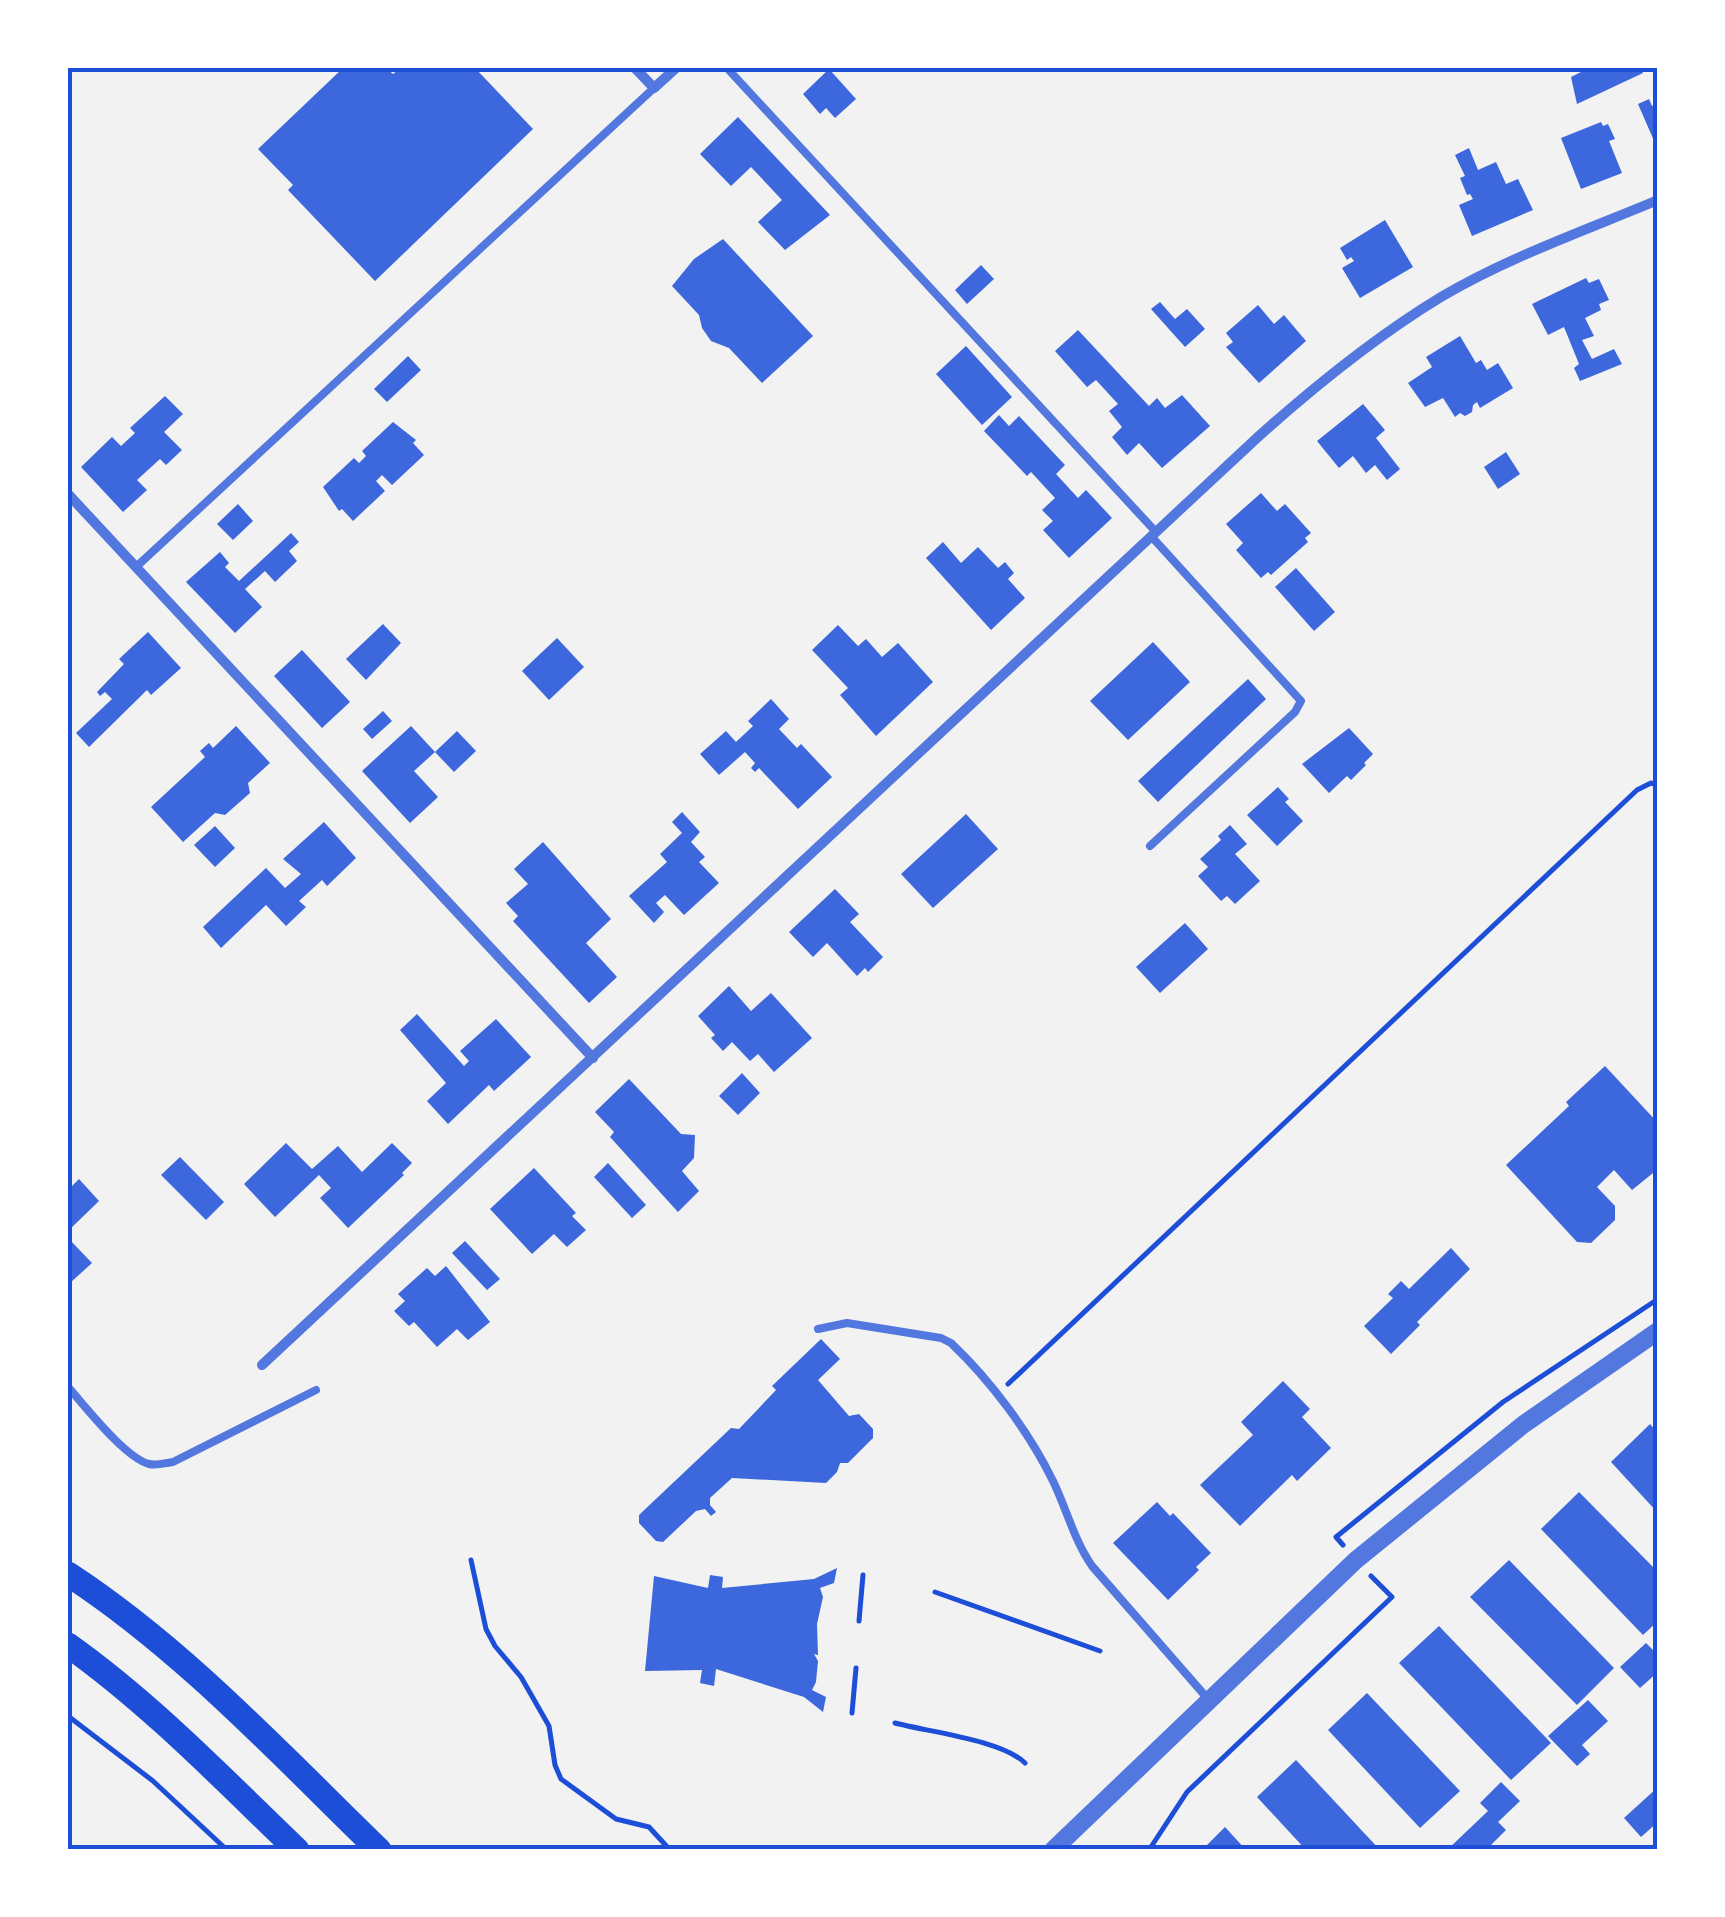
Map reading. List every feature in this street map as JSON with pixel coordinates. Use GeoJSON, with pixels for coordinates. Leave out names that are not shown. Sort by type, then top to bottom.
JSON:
{"type":"FeatureCollection","features":[{"type":"Feature","properties":{"kind":"main road"},"geometry":{"type":"LineString","coordinates":[[68,1574],[174,1656],[379,1850]]}},
{"type":"Feature","properties":{"kind":"main road"},"geometry":{"type":"LineString","coordinates":[[68,1646],[122,1686],[296,1850]]}},
{"type":"Feature","properties":{"kind":"street"},"geometry":{"type":"LineString","coordinates":[[636,68],[654,88],[676,68]]}},
{"type":"Feature","properties":{"kind":"street"},"geometry":{"type":"LineString","coordinates":[[262,1364],[1282,415],[1384,334],[1482,276],[1658,200]]}},
{"type":"Feature","properties":{"kind":"street"},"geometry":{"type":"LineString","coordinates":[[68,494],[593,1058]]}},
{"type":"Feature","properties":{"kind":"street"},"geometry":{"type":"LineString","coordinates":[[1053,1850],[1356,1560],[1524,1424],[1658,1331]]}},
{"type":"Feature","properties":{"kind":"lane"},"geometry":{"type":"LineString","coordinates":[[726,68],[1302,701],[1298,709],[1150,846]]}},
{"type":"Feature","properties":{"kind":"lane"},"geometry":{"type":"LineString","coordinates":[[136,567],[654,88]]}},
{"type":"Feature","properties":{"kind":"lane"},"geometry":{"type":"LineString","coordinates":[[818,1329],[846,1323],[941,1338],[962,1354],[1000,1398],[1046,1468],[1080,1548],[1092,1566],[1211,1702]]}},
{"type":"Feature","properties":{"kind":"lane"},"geometry":{"type":"LineString","coordinates":[[68,1387],[131,1454],[159,1465],[173,1462],[316,1390]]}},
{"type":"Feature","properties":{"kind":"path"},"geometry":{"type":"LineString","coordinates":[[1006,1386],[1638,790],[1651,783],[1658,785]]}},
{"type":"Feature","properties":{"kind":"path"},"geometry":{"type":"LineString","coordinates":[[1343,1545],[1336,1537],[1503,1402],[1658,1299]]}},
{"type":"Feature","properties":{"kind":"path"},"geometry":{"type":"LineString","coordinates":[[471,1560],[486,1628],[549,1726],[555,1766],[562,1779],[616,1819],[649,1828],[670,1850]]}},
{"type":"Feature","properties":{"kind":"path"},"geometry":{"type":"LineString","coordinates":[[859,1620],[863,1575]]}},
{"type":"Feature","properties":{"kind":"path"},"geometry":{"type":"LineString","coordinates":[[1149,1850],[1187,1792],[1392,1597],[1372,1577]]}},
{"type":"Feature","properties":{"kind":"path"},"geometry":{"type":"LineString","coordinates":[[935,1592],[1100,1651]]}},
{"type":"Feature","properties":{"kind":"path"},"geometry":{"type":"LineString","coordinates":[[852,1713],[856,1668]]}},
{"type":"Feature","properties":{"kind":"path"},"geometry":{"type":"LineString","coordinates":[[68,1716],[153,1781],[226,1850]]}},
{"type":"Feature","properties":{"kind":"path"},"geometry":{"type":"LineString","coordinates":[[895,1724],[994,1748],[1025,1763]]}},
{"type":"Feature","properties":{"kind":"building"},"geometry":{"type":"Polygon","coordinates":[[[343,68],[386,68],[393,74],[400,68],[475,68],[533,129],[375,281],[288,190],[293,185],[258,149],[343,68]]]}},
{"type":"Feature","properties":{"kind":"building"},"geometry":{"type":"Polygon","coordinates":[[[1589,68],[1641,68],[1643,73],[1577,104],[1571,77],[1589,68]]]}},
{"type":"Feature","properties":{"kind":"building"},"geometry":{"type":"Polygon","coordinates":[[[829,69],[856,99],[835,118],[826,108],[820,114],[803,94],[829,69]]]}},
{"type":"Feature","properties":{"kind":"building"},"geometry":{"type":"Polygon","coordinates":[[[1649,99],[1652,106],[1658,104],[1658,150],[1638,104],[1649,99]]]}},
{"type":"Feature","properties":{"kind":"building"},"geometry":{"type":"Polygon","coordinates":[[[738,117],[830,215],[785,250],[758,222],[782,200],[751,167],[731,186],[700,154],[738,117]]]}},
{"type":"Feature","properties":{"kind":"building"},"geometry":{"type":"Polygon","coordinates":[[[1601,122],[1603,126],[1608,124],[1615,139],[1609,141],[1622,173],[1581,189],[1561,138],[1601,122]]]}},
{"type":"Feature","properties":{"kind":"building"},"geometry":{"type":"Polygon","coordinates":[[[1469,148],[1478,170],[1496,162],[1506,184],[1518,179],[1533,210],[1472,236],[1459,205],[1473,199],[1460,178],[1465,176],[1455,155],[1469,148]]]}},
{"type":"Feature","properties":{"kind":"building"},"geometry":{"type":"Polygon","coordinates":[[[1385,220],[1413,267],[1360,298],[1342,268],[1354,261],[1351,257],[1347,260],[1340,248],[1385,220]]]}},
{"type":"Feature","properties":{"kind":"building"},"geometry":{"type":"Polygon","coordinates":[[[723,239],[813,336],[762,383],[729,348],[711,341],[699,315],[672,286],[694,259],[723,239]]]}},
{"type":"Feature","properties":{"kind":"building"},"geometry":{"type":"Polygon","coordinates":[[[981,265],[994,279],[967,304],[955,290],[981,265]]]}},
{"type":"Feature","properties":{"kind":"building"},"geometry":{"type":"Polygon","coordinates":[[[1586,278],[1589,283],[1599,279],[1609,300],[1599,304],[1601,310],[1585,318],[1594,336],[1582,340],[1592,359],[1614,349],[1622,364],[1580,381],[1574,368],[1579,364],[1564,327],[1548,335],[1532,304],[1586,278]]]}},
{"type":"Feature","properties":{"kind":"building"},"geometry":{"type":"Polygon","coordinates":[[[1160,302],[1175,319],[1187,309],[1205,329],[1185,347],[1151,309],[1160,302]]]}},
{"type":"Feature","properties":{"kind":"building"},"geometry":{"type":"Polygon","coordinates":[[[1258,305],[1274,324],[1284,315],[1306,341],[1259,383],[1226,347],[1233,342],[1226,333],[1258,305]]]}},
{"type":"Feature","properties":{"kind":"building"},"geometry":{"type":"Polygon","coordinates":[[[1078,330],[1149,406],[1157,398],[1165,408],[1182,395],[1210,426],[1162,468],[1139,443],[1127,455],[1112,437],[1122,427],[1109,411],[1118,404],[1096,380],[1087,387],[1055,351],[1078,330]]]}},
{"type":"Feature","properties":{"kind":"building"},"geometry":{"type":"Polygon","coordinates":[[[1460,336],[1476,363],[1481,360],[1487,370],[1498,363],[1513,388],[1480,408],[1477,402],[1465,416],[1460,413],[1455,417],[1443,398],[1425,407],[1408,383],[1432,367],[1426,357],[1460,336]]]}},
{"type":"Feature","properties":{"kind":"building"},"geometry":{"type":"Polygon","coordinates":[[[966,346],[1012,397],[982,425],[936,374],[966,346]]]}},
{"type":"Feature","properties":{"kind":"building"},"geometry":{"type":"Polygon","coordinates":[[[408,356],[421,370],[387,402],[374,389],[408,356]]]}},
{"type":"Feature","properties":{"kind":"building"},"geometry":{"type":"Polygon","coordinates":[[[165,396],[183,414],[164,432],[182,450],[166,465],[160,459],[137,480],[147,490],[123,512],[81,467],[112,437],[121,446],[135,433],[130,428],[165,396]]]}},
{"type":"Feature","properties":{"kind":"building"},"geometry":{"type":"Polygon","coordinates":[[[1363,404],[1385,430],[1376,438],[1400,469],[1387,480],[1375,465],[1366,473],[1353,456],[1339,468],[1317,441],[1363,404]]]}},
{"type":"Feature","properties":{"kind":"building"},"geometry":{"type":"Polygon","coordinates":[[[999,415],[1009,426],[1019,416],[1065,465],[1056,474],[1078,498],[1086,490],[1112,518],[1069,558],[1043,530],[1053,521],[1042,510],[1055,498],[1031,472],[1027,476],[984,431],[999,415]]]}},
{"type":"Feature","properties":{"kind":"building"},"geometry":{"type":"Polygon","coordinates":[[[393,422],[416,440],[413,443],[424,455],[392,485],[382,475],[376,481],[385,491],[353,521],[342,509],[339,511],[323,487],[354,458],[359,463],[366,456],[362,451],[393,422]]]}},
{"type":"Feature","properties":{"kind":"building"},"geometry":{"type":"Polygon","coordinates":[[[1506,452],[1520,474],[1498,489],[1484,467],[1506,452]]]}},
{"type":"Feature","properties":{"kind":"building"},"geometry":{"type":"Polygon","coordinates":[[[1261,493],[1277,511],[1285,504],[1311,533],[1305,538],[1308,542],[1271,575],[1268,572],[1261,578],[1236,550],[1243,543],[1226,524],[1261,493]]]}},
{"type":"Feature","properties":{"kind":"building"},"geometry":{"type":"Polygon","coordinates":[[[238,504],[253,521],[233,540],[217,524],[238,504]]]}},
{"type":"Feature","properties":{"kind":"building"},"geometry":{"type":"Polygon","coordinates":[[[291,533],[299,542],[289,551],[297,561],[275,582],[265,571],[245,589],[262,607],[235,633],[186,582],[220,552],[229,563],[225,567],[239,581],[291,533]]]}},
{"type":"Feature","properties":{"kind":"building"},"geometry":{"type":"Polygon","coordinates":[[[943,542],[961,563],[978,547],[998,568],[1005,562],[1014,573],[1008,579],[1025,598],[991,630],[926,558],[943,542]]]}},
{"type":"Feature","properties":{"kind":"building"},"geometry":{"type":"Polygon","coordinates":[[[1296,568],[1335,612],[1314,631],[1275,587],[1296,568]]]}},
{"type":"Feature","properties":{"kind":"building"},"geometry":{"type":"Polygon","coordinates":[[[383,624],[401,643],[366,680],[346,659],[383,624]]]}},
{"type":"Feature","properties":{"kind":"building"},"geometry":{"type":"Polygon","coordinates":[[[838,625],[858,646],[866,639],[882,657],[898,643],[933,682],[876,736],[840,695],[848,688],[812,650],[838,625]]]}},
{"type":"Feature","properties":{"kind":"building"},"geometry":{"type":"Polygon","coordinates":[[[148,632],[181,668],[151,695],[147,690],[89,747],[76,733],[112,699],[105,692],[100,696],[97,692],[124,664],[119,659],[148,632]]]}},
{"type":"Feature","properties":{"kind":"building"},"geometry":{"type":"Polygon","coordinates":[[[557,638],[584,667],[549,700],[522,671],[557,638]]]}},
{"type":"Feature","properties":{"kind":"building"},"geometry":{"type":"Polygon","coordinates":[[[1153,642],[1190,682],[1128,740],[1090,701],[1153,642]]]}},
{"type":"Feature","properties":{"kind":"building"},"geometry":{"type":"Polygon","coordinates":[[[302,650],[350,702],[322,728],[274,676],[302,650]]]}},
{"type":"Feature","properties":{"kind":"building"},"geometry":{"type":"Polygon","coordinates":[[[1248,679],[1266,699],[1158,802],[1138,781],[1248,679]]]}},
{"type":"Feature","properties":{"kind":"building"},"geometry":{"type":"Polygon","coordinates":[[[771,699],[789,719],[779,729],[797,748],[801,744],[832,777],[798,809],[759,768],[755,772],[751,768],[755,763],[745,752],[719,775],[700,754],[726,731],[736,742],[753,726],[748,721],[771,699]]]}},
{"type":"Feature","properties":{"kind":"building"},"geometry":{"type":"Polygon","coordinates":[[[383,711],[392,721],[372,739],[363,729],[383,711]]]}},
{"type":"Feature","properties":{"kind":"building"},"geometry":{"type":"Polygon","coordinates":[[[236,726],[270,763],[248,783],[250,793],[225,815],[215,813],[183,842],[151,807],[205,757],[200,751],[209,743],[213,748],[236,726]]]}},
{"type":"Feature","properties":{"kind":"building"},"geometry":{"type":"Polygon","coordinates":[[[411,726],[435,752],[414,771],[438,797],[410,823],[362,771],[411,726]]]}},
{"type":"Feature","properties":{"kind":"building"},"geometry":{"type":"Polygon","coordinates":[[[1349,728],[1373,754],[1351,780],[1347,776],[1329,793],[1302,764],[1349,728]]]}},
{"type":"Feature","properties":{"kind":"building"},"geometry":{"type":"Polygon","coordinates":[[[457,731],[476,751],[454,772],[435,752],[457,731]]]}},
{"type":"Feature","properties":{"kind":"building"},"geometry":{"type":"Polygon","coordinates":[[[1278,787],[1289,799],[1285,802],[1303,821],[1277,846],[1247,815],[1278,787]]]}},
{"type":"Feature","properties":{"kind":"building"},"geometry":{"type":"Polygon","coordinates":[[[682,812],[700,832],[691,842],[705,857],[699,862],[719,883],[684,915],[665,895],[656,903],[664,912],[654,923],[629,896],[667,862],[660,854],[682,833],[672,822],[682,812]]]}},
{"type":"Feature","properties":{"kind":"building"},"geometry":{"type":"Polygon","coordinates":[[[966,814],[998,849],[933,908],[901,874],[966,814]]]}},
{"type":"Feature","properties":{"kind":"building"},"geometry":{"type":"Polygon","coordinates":[[[324,822],[356,858],[327,886],[322,880],[299,901],[306,907],[286,926],[266,905],[221,948],[203,927],[266,868],[285,888],[301,874],[283,859],[324,822]]]}},
{"type":"Feature","properties":{"kind":"building"},"geometry":{"type":"Polygon","coordinates":[[[1230,825],[1247,844],[1235,854],[1260,881],[1235,904],[1227,896],[1221,901],[1198,876],[1208,867],[1200,859],[1221,840],[1218,836],[1230,825]]]}},
{"type":"Feature","properties":{"kind":"building"},"geometry":{"type":"Polygon","coordinates":[[[215,826],[235,848],[215,867],[194,845],[215,826]]]}},
{"type":"Feature","properties":{"kind":"building"},"geometry":{"type":"Polygon","coordinates":[[[543,842],[611,919],[586,943],[617,977],[589,1003],[513,921],[518,916],[506,903],[528,884],[514,869],[543,842]]]}},
{"type":"Feature","properties":{"kind":"building"},"geometry":{"type":"Polygon","coordinates":[[[835,889],[859,914],[850,922],[883,957],[868,972],[865,968],[857,976],[827,943],[813,957],[789,932],[835,889]]]}},
{"type":"Feature","properties":{"kind":"building"},"geometry":{"type":"Polygon","coordinates":[[[1185,923],[1208,949],[1160,993],[1136,967],[1185,923]]]}},
{"type":"Feature","properties":{"kind":"building"},"geometry":{"type":"Polygon","coordinates":[[[729,986],[751,1011],[771,993],[812,1038],[774,1072],[758,1054],[750,1061],[732,1042],[723,1051],[698,1016],[729,986]]]}},
{"type":"Feature","properties":{"kind":"building"},"geometry":{"type":"Polygon","coordinates":[[[417,1014],[464,1066],[469,1061],[460,1051],[496,1019],[531,1057],[494,1091],[489,1085],[448,1124],[427,1101],[446,1083],[400,1030],[417,1014]]]}},
{"type":"Feature","properties":{"kind":"building"},"geometry":{"type":"Polygon","coordinates":[[[1605,1066],[1658,1123],[1658,1169],[1632,1190],[1614,1170],[1597,1187],[1615,1206],[1615,1220],[1591,1243],[1577,1242],[1506,1165],[1605,1066]]]}},
{"type":"Feature","properties":{"kind":"building"},"geometry":{"type":"Polygon","coordinates":[[[742,1073],[760,1093],[738,1115],[719,1096],[742,1073]]]}},
{"type":"Feature","properties":{"kind":"building"},"geometry":{"type":"Polygon","coordinates":[[[629,1079],[681,1134],[695,1135],[694,1158],[682,1171],[699,1191],[678,1212],[610,1137],[614,1132],[595,1112],[629,1079]]]}},
{"type":"Feature","properties":{"kind":"building"},"geometry":{"type":"Polygon","coordinates":[[[286,1143],[312,1169],[338,1146],[362,1172],[392,1143],[412,1163],[348,1228],[320,1198],[331,1188],[319,1175],[275,1217],[244,1184],[286,1143]]]}},
{"type":"Feature","properties":{"kind":"building"},"geometry":{"type":"Polygon","coordinates":[[[180,1157],[224,1202],[206,1220],[161,1175],[180,1157]]]}},
{"type":"Feature","properties":{"kind":"building"},"geometry":{"type":"Polygon","coordinates":[[[608,1163],[646,1205],[632,1218],[594,1177],[608,1163]]]}},
{"type":"Feature","properties":{"kind":"building"},"geometry":{"type":"Polygon","coordinates":[[[534,1168],[576,1213],[572,1216],[586,1230],[567,1247],[554,1234],[532,1254],[490,1209],[534,1168]]]}},
{"type":"Feature","properties":{"kind":"building"},"geometry":{"type":"Polygon","coordinates":[[[79,1179],[99,1201],[68,1231],[68,1190],[79,1179]]]}},
{"type":"Feature","properties":{"kind":"building"},"geometry":{"type":"Polygon","coordinates":[[[68,1238],[92,1263],[70,1283],[68,1280],[68,1238]]]}},
{"type":"Feature","properties":{"kind":"building"},"geometry":{"type":"Polygon","coordinates":[[[465,1241],[500,1279],[487,1290],[452,1253],[465,1241]]]}},
{"type":"Feature","properties":{"kind":"building"},"geometry":{"type":"Polygon","coordinates":[[[1451,1248],[1470,1269],[1391,1354],[1364,1326],[1393,1298],[1388,1294],[1401,1281],[1409,1289],[1451,1248]]]}},
{"type":"Feature","properties":{"kind":"building"},"geometry":{"type":"Polygon","coordinates":[[[446,1266],[490,1322],[468,1340],[457,1329],[437,1347],[414,1322],[409,1326],[394,1311],[405,1301],[398,1294],[427,1268],[435,1276],[446,1266]]]}},
{"type":"Feature","properties":{"kind":"building"},"geometry":{"type":"Polygon","coordinates":[[[821,1339],[840,1359],[818,1380],[849,1416],[859,1414],[873,1429],[873,1438],[848,1463],[840,1463],[826,1483],[732,1478],[710,1498],[716,1512],[711,1516],[705,1509],[696,1511],[663,1542],[656,1541],[639,1523],[639,1515],[731,1428],[739,1429],[776,1390],[772,1386],[821,1339]]]}},
{"type":"Feature","properties":{"kind":"building"},"geometry":{"type":"Polygon","coordinates":[[[1283,1381],[1310,1409],[1302,1417],[1331,1448],[1297,1481],[1292,1475],[1240,1526],[1200,1485],[1253,1435],[1241,1422],[1283,1381]]]}},
{"type":"Feature","properties":{"kind":"building"},"geometry":{"type":"Polygon","coordinates":[[[1650,1424],[1658,1433],[1658,1513],[1611,1462],[1650,1424]]]}},
{"type":"Feature","properties":{"kind":"building"},"geometry":{"type":"Polygon","coordinates":[[[1579,1492],[1658,1572],[1658,1621],[1643,1635],[1541,1529],[1579,1492]]]}},
{"type":"Feature","properties":{"kind":"building"},"geometry":{"type":"Polygon","coordinates":[[[1157,1502],[1211,1553],[1168,1600],[1113,1543],[1157,1502]]]}},
{"type":"Feature","properties":{"kind":"building"},"geometry":{"type":"Polygon","coordinates":[[[1509,1560],[1614,1668],[1577,1705],[1470,1597],[1509,1560]]]}},
{"type":"Feature","properties":{"kind":"building"},"geometry":{"type":"Polygon","coordinates":[[[837,1568],[834,1583],[820,1588],[823,1597],[817,1624],[818,1655],[814,1654],[818,1661],[812,1690],[826,1697],[823,1712],[804,1697],[716,1669],[714,1686],[700,1683],[702,1670],[645,1671],[654,1576],[708,1588],[710,1575],[723,1577],[722,1588],[814,1579],[837,1568]]]}},
{"type":"Feature","properties":{"kind":"building"},"geometry":{"type":"Polygon","coordinates":[[[1439,1626],[1551,1743],[1511,1780],[1399,1663],[1439,1626]]]}},
{"type":"Feature","properties":{"kind":"building"},"geometry":{"type":"Polygon","coordinates":[[[1646,1643],[1658,1655],[1658,1672],[1640,1688],[1620,1667],[1646,1643]]]}},
{"type":"Feature","properties":{"kind":"building"},"geometry":{"type":"Polygon","coordinates":[[[1367,1693],[1460,1791],[1420,1828],[1328,1730],[1367,1693]]]}},
{"type":"Feature","properties":{"kind":"building"},"geometry":{"type":"Polygon","coordinates":[[[1588,1700],[1608,1721],[1582,1745],[1590,1754],[1577,1766],[1548,1736],[1588,1700]]]}},
{"type":"Feature","properties":{"kind":"building"},"geometry":{"type":"Polygon","coordinates":[[[1296,1760],[1380,1850],[1306,1850],[1257,1797],[1296,1760]]]}},
{"type":"Feature","properties":{"kind":"building"},"geometry":{"type":"Polygon","coordinates":[[[1501,1782],[1520,1801],[1498,1822],[1506,1830],[1486,1850],[1447,1850],[1488,1811],[1480,1803],[1501,1782]]]}},
{"type":"Feature","properties":{"kind":"building"},"geometry":{"type":"Polygon","coordinates":[[[1658,1787],[1658,1822],[1641,1837],[1624,1818],[1658,1787]]]}},
{"type":"Feature","properties":{"kind":"building"},"geometry":{"type":"Polygon","coordinates":[[[1225,1827],[1246,1850],[1202,1850],[1225,1827]]]}}]}
